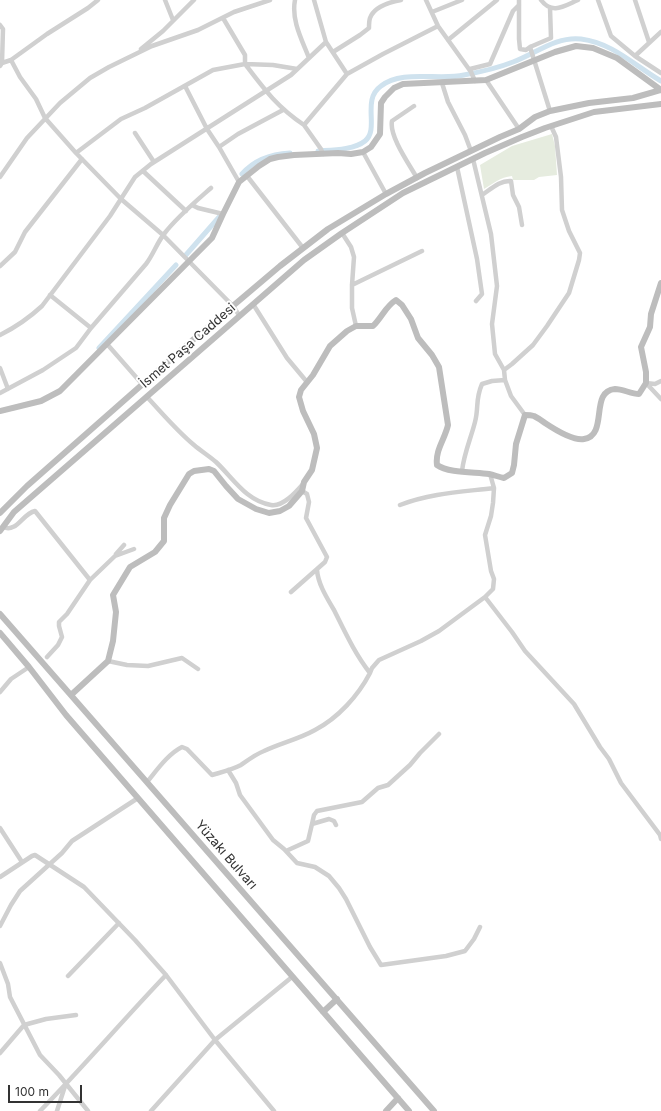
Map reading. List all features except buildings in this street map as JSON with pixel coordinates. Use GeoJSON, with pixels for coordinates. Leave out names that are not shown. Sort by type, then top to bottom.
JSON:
{"type":"FeatureCollection","features":[{"type":"Feature","properties":{"kind":"main road"},"geometry":{"type":"LineString","coordinates":[[0,411],[42,401],[60,391],[212,238],[239,182],[259,166],[270,159],[322,152],[351,154],[364,152],[371,147],[380,134],[381,104],[385,97],[394,88],[408,84],[442,83],[474,79],[486,80],[532,53],[555,52],[576,46],[593,48],[617,58],[661,90]]}},
{"type":"Feature","properties":{"kind":"main road"},"geometry":{"type":"LineString","coordinates":[[0,513],[28,486],[195,338],[280,266],[328,229],[386,194],[471,151],[519,129],[535,117],[550,111],[564,108],[589,103],[633,98],[661,90]]}},
{"type":"Feature","properties":{"kind":"main road","name":"İsmet Paşa Caddesi"},"geometry":{"type":"LineString","coordinates":[[2,529],[14,512],[239,315],[304,260],[342,233],[403,194],[473,159],[522,137],[594,112],[661,104]]}},
{"type":"Feature","properties":{"kind":"main road"},"geometry":{"type":"LineString","coordinates":[[564,108],[570,120]]}},
{"type":"Feature","properties":{"kind":"main road"},"geometry":{"type":"LineString","coordinates":[[71,695],[108,661],[113,641],[116,612],[113,595],[130,566],[155,552],[164,541],[164,518],[170,505],[189,474],[194,471],[209,469],[214,471],[238,499],[256,509],[269,512],[280,511],[289,506],[302,491],[304,482],[312,470],[317,448],[314,434],[303,411],[299,397],[301,390],[330,346],[347,331],[356,326],[373,326],[379,320],[389,304],[396,300],[402,305],[418,338],[432,355],[438,367],[448,424],[436,457],[437,464],[441,468],[490,474],[504,478],[512,473],[516,444],[525,415],[539,418],[564,434],[584,439],[593,435],[598,428],[599,409],[603,398],[608,392],[616,389],[633,394],[639,394],[646,383],[646,372],[641,347],[650,327],[651,314],[661,283]]}},
{"type":"Feature","properties":{"kind":"main road","name":"Yüzakı Bulvarı"},"geometry":{"type":"LineString","coordinates":[[0,614],[434,1111]]}},
{"type":"Feature","properties":{"kind":"main road"},"geometry":{"type":"LineString","coordinates":[[0,633],[29,667],[66,715],[409,1111]]}},
{"type":"Feature","properties":{"kind":"main road"},"geometry":{"type":"LineString","coordinates":[[323,1012],[337,999]]}},
{"type":"Feature","properties":{"kind":"main road"},"geometry":{"type":"LineString","coordinates":[[386,1111],[398,1098]]}},
{"type":"Feature","properties":{"kind":"street"},"geometry":{"type":"LineString","coordinates":[[0,25],[3,29],[1,65],[11,60],[98,0]]}},
{"type":"Feature","properties":{"kind":"street"},"geometry":{"type":"LineString","coordinates":[[165,0],[173,20]]}},
{"type":"Feature","properties":{"kind":"street"},"geometry":{"type":"LineString","coordinates":[[135,54],[163,31],[194,0]]}},
{"type":"Feature","properties":{"kind":"street"},"geometry":{"type":"LineString","coordinates":[[0,178],[26,138],[60,103],[90,78],[152,46],[198,30],[234,12],[270,0]]}},
{"type":"Feature","properties":{"kind":"street"},"geometry":{"type":"LineString","coordinates":[[295,0],[295,22],[309,58]]}},
{"type":"Feature","properties":{"kind":"street"},"geometry":{"type":"LineString","coordinates":[[315,0],[326,42],[347,74]]}},
{"type":"Feature","properties":{"kind":"street"},"geometry":{"type":"LineString","coordinates":[[333,52],[369,28],[370,18],[375,10],[401,0]]}},
{"type":"Feature","properties":{"kind":"street"},"geometry":{"type":"LineString","coordinates":[[426,0],[438,26],[470,70],[474,79]]}},
{"type":"Feature","properties":{"kind":"street"},"geometry":{"type":"LineString","coordinates":[[432,12],[462,0]]}},
{"type":"Feature","properties":{"kind":"street"},"geometry":{"type":"LineString","coordinates":[[448,40],[497,0]]}},
{"type":"Feature","properties":{"kind":"street"},"geometry":{"type":"LineString","coordinates":[[541,0],[550,8],[562,6],[578,0]]}},
{"type":"Feature","properties":{"kind":"street"},"geometry":{"type":"LineString","coordinates":[[598,0],[611,36],[635,56],[661,73]]}},
{"type":"Feature","properties":{"kind":"street"},"geometry":{"type":"LineString","coordinates":[[635,0],[649,42]]}},
{"type":"Feature","properties":{"kind":"street"},"geometry":{"type":"LineString","coordinates":[[470,70],[490,64],[513,11],[519,2]]}},
{"type":"Feature","properties":{"kind":"street"},"geometry":{"type":"LineString","coordinates":[[519,2],[518,39],[520,49],[532,53],[550,111]]}},
{"type":"Feature","properties":{"kind":"street"},"geometry":{"type":"LineString","coordinates":[[532,53],[551,38],[550,8]]}},
{"type":"Feature","properties":{"kind":"street"},"geometry":{"type":"LineString","coordinates":[[223,18],[245,55],[245,64],[283,110],[304,125],[322,152]]}},
{"type":"Feature","properties":{"kind":"street"},"geometry":{"type":"LineString","coordinates":[[304,125],[347,74],[438,26]]}},
{"type":"Feature","properties":{"kind":"street"},"geometry":{"type":"LineString","coordinates":[[635,56],[661,32]]}},
{"type":"Feature","properties":{"kind":"street"},"geometry":{"type":"LineString","coordinates":[[0,335],[31,317],[42,306],[85,250],[135,177],[154,162],[291,75],[326,42]]}},
{"type":"Feature","properties":{"kind":"street"},"geometry":{"type":"LineString","coordinates":[[11,60],[20,77],[36,99],[45,118],[76,153],[121,199],[163,235],[233,306],[239,315]]}},
{"type":"Feature","properties":{"kind":"street"},"geometry":{"type":"LineString","coordinates":[[76,153],[121,119],[213,70],[245,64],[273,65],[297,69]]}},
{"type":"Feature","properties":{"kind":"street"},"geometry":{"type":"LineString","coordinates":[[486,80],[519,129]]}},
{"type":"Feature","properties":{"kind":"street"},"geometry":{"type":"LineString","coordinates":[[442,83],[449,105],[465,134],[471,151]]}},
{"type":"Feature","properties":{"kind":"street"},"geometry":{"type":"LineString","coordinates":[[185,86],[207,129],[239,182]]}},
{"type":"Feature","properties":{"kind":"street"},"geometry":{"type":"LineString","coordinates":[[414,106],[392,121],[391,126],[393,135],[416,178]]}},
{"type":"Feature","properties":{"kind":"street"},"geometry":{"type":"LineString","coordinates":[[219,147],[238,134],[283,110]]}},
{"type":"Feature","properties":{"kind":"street"},"geometry":{"type":"LineString","coordinates":[[504,370],[534,345],[547,326],[568,293],[579,260],[580,252],[569,231],[562,210],[561,177],[556,137],[552,126]]}},
{"type":"Feature","properties":{"kind":"street"},"geometry":{"type":"LineString","coordinates":[[135,133],[154,162]]}},
{"type":"Feature","properties":{"kind":"street"},"geometry":{"type":"LineString","coordinates":[[364,152],[386,194]]}},
{"type":"Feature","properties":{"kind":"street"},"geometry":{"type":"LineString","coordinates":[[0,266],[15,252],[25,232],[82,159]]}},
{"type":"Feature","properties":{"kind":"street"},"geometry":{"type":"LineString","coordinates":[[473,159],[491,234],[497,286],[492,324],[495,354],[504,370],[505,380],[511,396],[525,415]]}},
{"type":"Feature","properties":{"kind":"street"},"geometry":{"type":"LineString","coordinates":[[457,167],[477,259],[482,294],[476,301]]}},
{"type":"Feature","properties":{"kind":"street"},"geometry":{"type":"LineString","coordinates":[[143,171],[186,211]]}},
{"type":"Feature","properties":{"kind":"street"},"geometry":{"type":"LineString","coordinates":[[247,176],[303,248]]}},
{"type":"Feature","properties":{"kind":"street"},"geometry":{"type":"LineString","coordinates":[[482,196],[497,184],[511,181],[513,195],[519,207],[522,225]]}},
{"type":"Feature","properties":{"kind":"street"},"geometry":{"type":"LineString","coordinates":[[0,393],[44,370],[76,348],[91,328],[154,254],[163,235],[211,188]]}},
{"type":"Feature","properties":{"kind":"street"},"geometry":{"type":"LineString","coordinates":[[192,205],[198,208],[223,214]]}},
{"type":"Feature","properties":{"kind":"street"},"geometry":{"type":"LineString","coordinates":[[342,233],[351,247],[354,257],[352,308],[356,326]]}},
{"type":"Feature","properties":{"kind":"street"},"geometry":{"type":"LineString","coordinates":[[352,285],[422,251]]}},
{"type":"Feature","properties":{"kind":"street"},"geometry":{"type":"LineString","coordinates":[[50,295],[91,328]]}},
{"type":"Feature","properties":{"kind":"street"},"geometry":{"type":"LineString","coordinates":[[253,304],[287,358],[307,382]]}},
{"type":"Feature","properties":{"kind":"street"},"geometry":{"type":"LineString","coordinates":[[107,344],[143,385]]}},
{"type":"Feature","properties":{"kind":"street"},"geometry":{"type":"LineString","coordinates":[[0,368],[8,389]]}},
{"type":"Feature","properties":{"kind":"street"},"geometry":{"type":"LineString","coordinates":[[462,471],[464,458],[476,420],[477,394],[482,384],[492,381],[505,380]]}},
{"type":"Feature","properties":{"kind":"street"},"geometry":{"type":"LineString","coordinates":[[646,383],[655,384],[661,381]]}},
{"type":"Feature","properties":{"kind":"street"},"geometry":{"type":"LineString","coordinates":[[646,383],[661,399]]}},
{"type":"Feature","properties":{"kind":"street"},"geometry":{"type":"LineString","coordinates":[[146,397],[194,446],[217,463],[250,496],[271,506],[280,504],[292,495],[304,482]]}},
{"type":"Feature","properties":{"kind":"street"},"geometry":{"type":"LineString","coordinates":[[147,782],[168,758],[177,750],[182,748],[187,749],[212,775],[240,765],[263,751],[316,730],[338,714],[362,687],[372,668],[379,660],[414,645],[439,631],[485,597],[493,589],[494,579],[491,571],[485,535],[491,516],[494,488],[490,474]]}},
{"type":"Feature","properties":{"kind":"street"},"geometry":{"type":"LineString","coordinates":[[400,505],[418,498],[444,493],[494,488]]}},
{"type":"Feature","properties":{"kind":"street"},"geometry":{"type":"LineString","coordinates":[[290,592],[325,562],[327,557],[306,518],[309,502],[307,494],[302,491]]}},
{"type":"Feature","properties":{"kind":"street"},"geometry":{"type":"LineString","coordinates":[[2,529],[13,528],[26,515],[35,511],[90,580]]}},
{"type":"Feature","properties":{"kind":"street"},"geometry":{"type":"LineString","coordinates":[[47,657],[58,645],[62,637],[58,626],[59,622],[67,614],[90,580],[115,556],[124,545]]}},
{"type":"Feature","properties":{"kind":"street"},"geometry":{"type":"LineString","coordinates":[[115,556],[134,548]]}},
{"type":"Feature","properties":{"kind":"street"},"geometry":{"type":"LineString","coordinates":[[316,570],[317,577],[331,605],[360,659],[370,673]]}},
{"type":"Feature","properties":{"kind":"street"},"geometry":{"type":"LineString","coordinates":[[485,597],[525,651],[574,704],[609,759],[621,783],[660,835],[661,839]]}},
{"type":"Feature","properties":{"kind":"street"},"geometry":{"type":"LineString","coordinates":[[108,661],[127,665],[148,666],[182,658],[198,669]]}},
{"type":"Feature","properties":{"kind":"street"},"geometry":{"type":"LineString","coordinates":[[0,692],[11,679],[29,667]]}},
{"type":"Feature","properties":{"kind":"street"},"geometry":{"type":"LineString","coordinates":[[286,852],[308,841],[314,815],[317,811],[362,802],[378,788],[388,785],[410,765],[439,734]]}},
{"type":"Feature","properties":{"kind":"street"},"geometry":{"type":"LineString","coordinates":[[228,770],[236,783],[240,795],[273,840],[297,863],[315,867],[329,876],[339,888],[381,964],[433,958],[465,951],[474,939],[480,927]]}},
{"type":"Feature","properties":{"kind":"street"},"geometry":{"type":"LineString","coordinates":[[1,922],[20,892],[72,842],[138,798]]}},
{"type":"Feature","properties":{"kind":"street"},"geometry":{"type":"LineString","coordinates":[[312,824],[329,819],[334,821],[336,825]]}},
{"type":"Feature","properties":{"kind":"street"},"geometry":{"type":"LineString","coordinates":[[0,828],[22,862]]}},
{"type":"Feature","properties":{"kind":"street"},"geometry":{"type":"LineString","coordinates":[[0,877],[35,855],[84,887],[166,975],[215,1040],[274,1111]]}},
{"type":"Feature","properties":{"kind":"street"},"geometry":{"type":"LineString","coordinates":[[68,976],[119,923]]}},
{"type":"Feature","properties":{"kind":"street"},"geometry":{"type":"LineString","coordinates":[[0,963],[8,984],[10,997],[40,1055],[88,1111]]}},
{"type":"Feature","properties":{"kind":"street"},"geometry":{"type":"LineString","coordinates":[[40,1111],[166,975]]}},
{"type":"Feature","properties":{"kind":"street"},"geometry":{"type":"LineString","coordinates":[[152,1111],[215,1040],[292,977]]}},
{"type":"Feature","properties":{"kind":"street"},"geometry":{"type":"LineString","coordinates":[[0,1053],[24,1025],[46,1019],[76,1015]]}},
{"type":"Feature","properties":{"kind":"street"},"geometry":{"type":"LineString","coordinates":[[57,1111],[66,1084]]}},
{"type":"Feature","properties":{"kind":"street"},"geometry":{"type":"LineString","coordinates":[[266,1111],[270,1107]]}},
{"type":"Feature","properties":{"kind":"shaded area"},"geometry":{"type":"Polygon","coordinates":[[[552,134],[555,146],[557,175],[539,177],[534,180],[513,180],[512,176],[500,179],[484,189],[480,165],[512,146],[552,134]]]}},
{"type":"Feature","properties":{"kind":"waterway"},"geometry":{"type":"LineString","coordinates":[[318,151],[349,148],[365,141],[369,136],[371,129],[372,99],[375,92],[381,86],[390,81],[399,78],[421,76],[443,77],[483,71],[521,59],[546,46],[563,40],[581,39],[593,41],[603,45],[614,50],[661,81]]}},
{"type":"Feature","properties":{"kind":"waterway"},"geometry":{"type":"LineString","coordinates":[[242,174],[258,161],[270,156],[290,153]]}},
{"type":"Feature","properties":{"kind":"waterway"},"geometry":{"type":"LineString","coordinates":[[185,256],[220,216]]}},
{"type":"Feature","properties":{"kind":"waterway"},"geometry":{"type":"LineString","coordinates":[[99,348],[176,265]]}}]}
